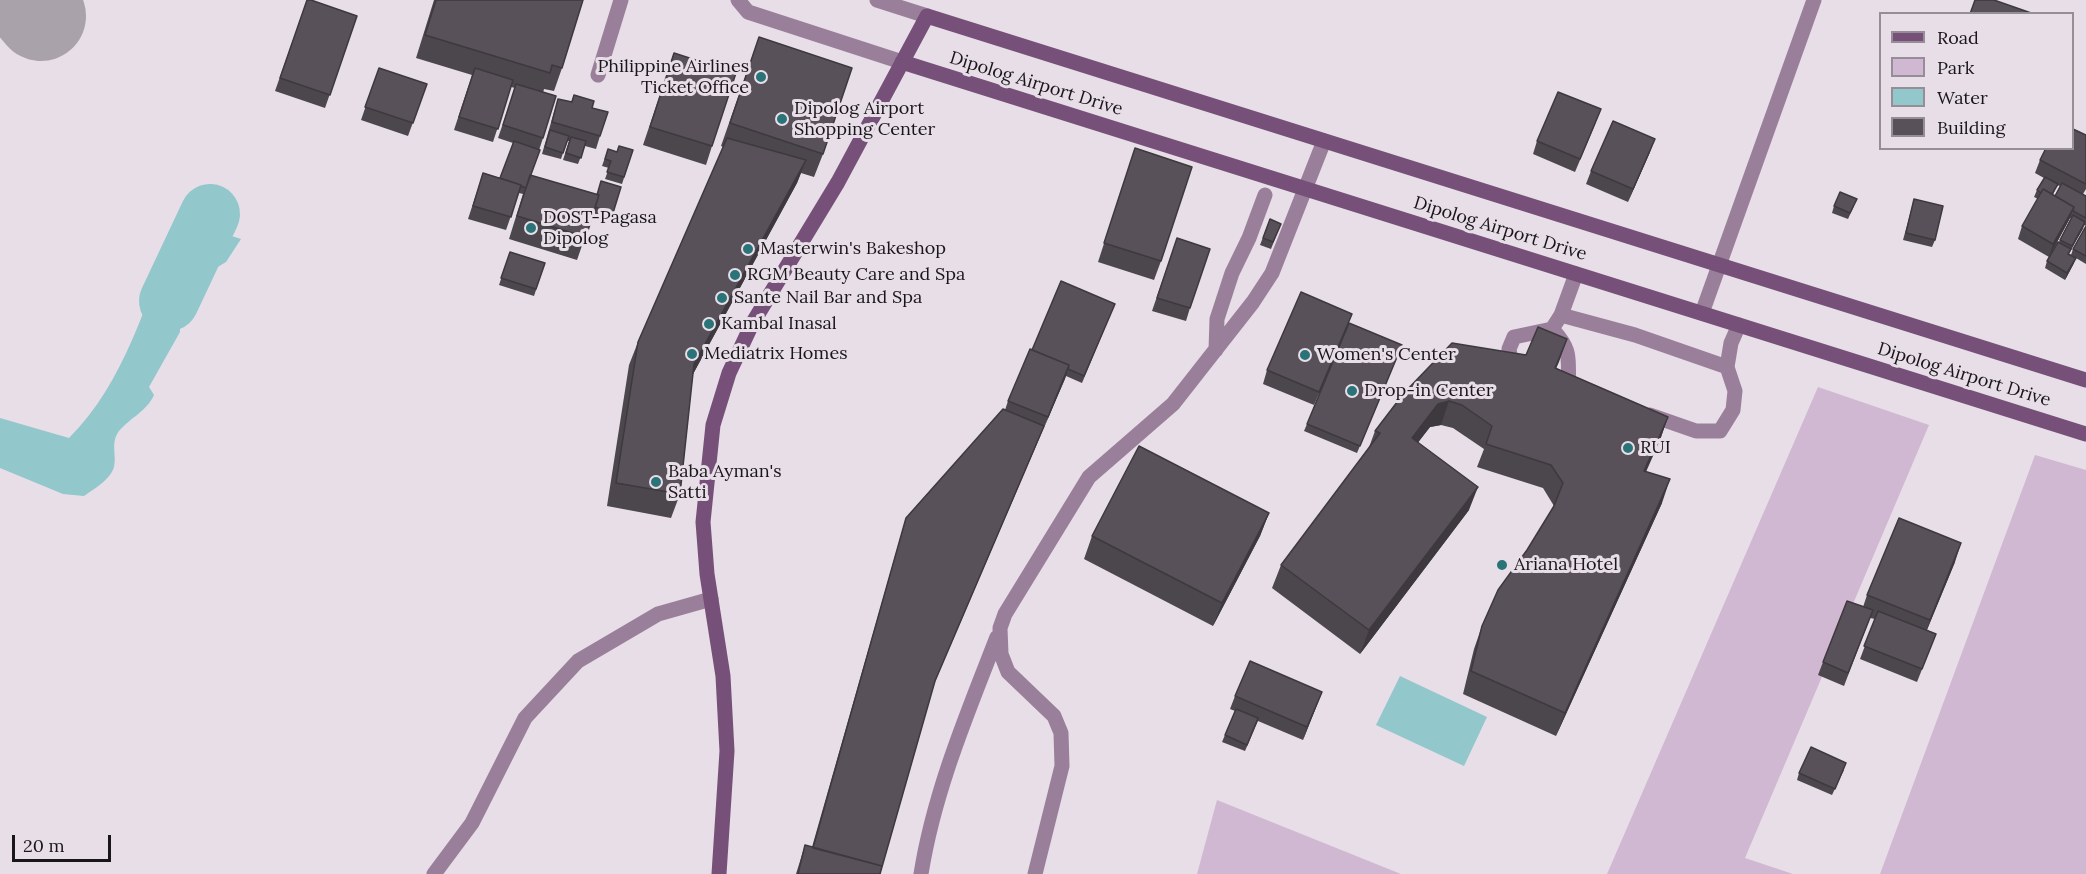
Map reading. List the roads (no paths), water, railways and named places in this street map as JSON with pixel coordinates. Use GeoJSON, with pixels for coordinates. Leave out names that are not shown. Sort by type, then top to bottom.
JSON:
{"type":"FeatureCollection","features":[{"type":"Feature","properties":{"kind":"main road"},"geometry":{"type":"LineString","coordinates":[[719,874],[727,752],[723,676],[711,599],[703,522],[706,475],[713,425],[729,373],[752,324],[838,183],[927,16]]}},
{"type":"Feature","properties":{"kind":"main road","name":"Dipolog Airport Drive"},"geometry":{"type":"LineString","coordinates":[[927,16],[2086,380]]}},
{"type":"Feature","properties":{"kind":"main road","name":"Dipolog Airport Drive"},"geometry":{"type":"LineString","coordinates":[[902,62],[2086,434]]}},
{"type":"Feature","properties":{"kind":"street"},"geometry":{"type":"LineString","coordinates":[[598,75],[621,0]]}},
{"type":"Feature","properties":{"kind":"street"},"geometry":{"type":"LineString","coordinates":[[738,0],[748,12],[902,62]]}},
{"type":"Feature","properties":{"kind":"street"},"geometry":{"type":"LineString","coordinates":[[877,0],[927,16]]}},
{"type":"Feature","properties":{"kind":"street"},"geometry":{"type":"LineString","coordinates":[[1702,313],[1814,0]]}},
{"type":"Feature","properties":{"kind":"street"},"geometry":{"type":"LineString","coordinates":[[921,874],[925,845],[959,732],[1005,614],[1089,477],[1173,404],[1272,273],[1324,141]]}},
{"type":"Feature","properties":{"kind":"street"},"geometry":{"type":"LineString","coordinates":[[1216,350],[1217,319],[1232,273],[1250,238],[1265,195]]}},
{"type":"Feature","properties":{"kind":"street"},"geometry":{"type":"LineString","coordinates":[[1523,366],[1511,361],[1509,350],[1514,337],[1552,329],[1561,315],[1576,274]]}},
{"type":"Feature","properties":{"kind":"street"},"geometry":{"type":"LineString","coordinates":[[1561,315],[1635,335],[1727,367]]}},
{"type":"Feature","properties":{"kind":"street"},"geometry":{"type":"LineString","coordinates":[[1634,410],[1696,431],[1720,431],[1733,410],[1736,391],[1727,367],[1731,343],[1739,325]]}},
{"type":"Feature","properties":{"kind":"street"},"geometry":{"type":"LineString","coordinates":[[1552,329],[1564,343],[1571,363],[1575,388],[1552,378]]}},
{"type":"Feature","properties":{"kind":"street"},"geometry":{"type":"LineString","coordinates":[[434,874],[472,824],[525,718],[578,661],[658,614],[711,599]]}},
{"type":"Feature","properties":{"kind":"street"},"geometry":{"type":"LineString","coordinates":[[1000,628],[1001,654],[1008,672],[1054,716],[1063,741],[1062,766],[1035,874]]}},
{"type":"Feature","properties":{"kind":"water"},"geometry":{"type":"Polygon","coordinates":[[[182,220],[241,239],[226,262],[211,271],[180,316],[180,332],[149,387],[154,395],[151,401],[123,426],[116,436],[112,472],[101,484],[84,496],[63,494],[0,468],[0,418],[69,438],[88,416],[120,366],[144,311],[175,228],[182,220]]]}},
{"type":"Feature","properties":{"kind":"water"},"geometry":{"type":"Polygon","coordinates":[[[1400,676],[1487,717],[1464,766],[1376,725],[1400,676]]]}},
{"type":"Feature","properties":{"kind":"waterway"},"geometry":{"type":"LineString","coordinates":[[169,301],[210,214]]}},
{"type":"Feature","properties":{"kind":"place","name":"Philippine Airlines Ticket Office"},"geometry":{"type":"Point","coordinates":[761,77]}},
{"type":"Feature","properties":{"kind":"place","name":"Dipolog Airport Shopping Center"},"geometry":{"type":"Point","coordinates":[782,119]}},
{"type":"Feature","properties":{"kind":"place","name":"DOST-Pagasa Dipolog"},"geometry":{"type":"Point","coordinates":[531,228]}},
{"type":"Feature","properties":{"kind":"place","name":"Masterwin's Bakeshop"},"geometry":{"type":"Point","coordinates":[748,249]}},
{"type":"Feature","properties":{"kind":"place","name":"RGM Beauty Care and Spa"},"geometry":{"type":"Point","coordinates":[735,275]}},
{"type":"Feature","properties":{"kind":"place","name":"Sante Nail Bar and Spa"},"geometry":{"type":"Point","coordinates":[722,298]}},
{"type":"Feature","properties":{"kind":"place","name":"Kambal Inasal"},"geometry":{"type":"Point","coordinates":[709,324]}},
{"type":"Feature","properties":{"kind":"place","name":"Mediatrix Homes"},"geometry":{"type":"Point","coordinates":[692,354]}},
{"type":"Feature","properties":{"kind":"place","name":"Women's Center"},"geometry":{"type":"Point","coordinates":[1305,355]}},
{"type":"Feature","properties":{"kind":"place","name":"Drop-in Center"},"geometry":{"type":"Point","coordinates":[1352,391]}},
{"type":"Feature","properties":{"kind":"place","name":"RUI"},"geometry":{"type":"Point","coordinates":[1628,448]}},
{"type":"Feature","properties":{"kind":"place","name":"Baba Ayman's Satti"},"geometry":{"type":"Point","coordinates":[656,482]}},
{"type":"Feature","properties":{"kind":"place","name":"Ariana Hotel"},"geometry":{"type":"Point","coordinates":[1502,565]}}]}
